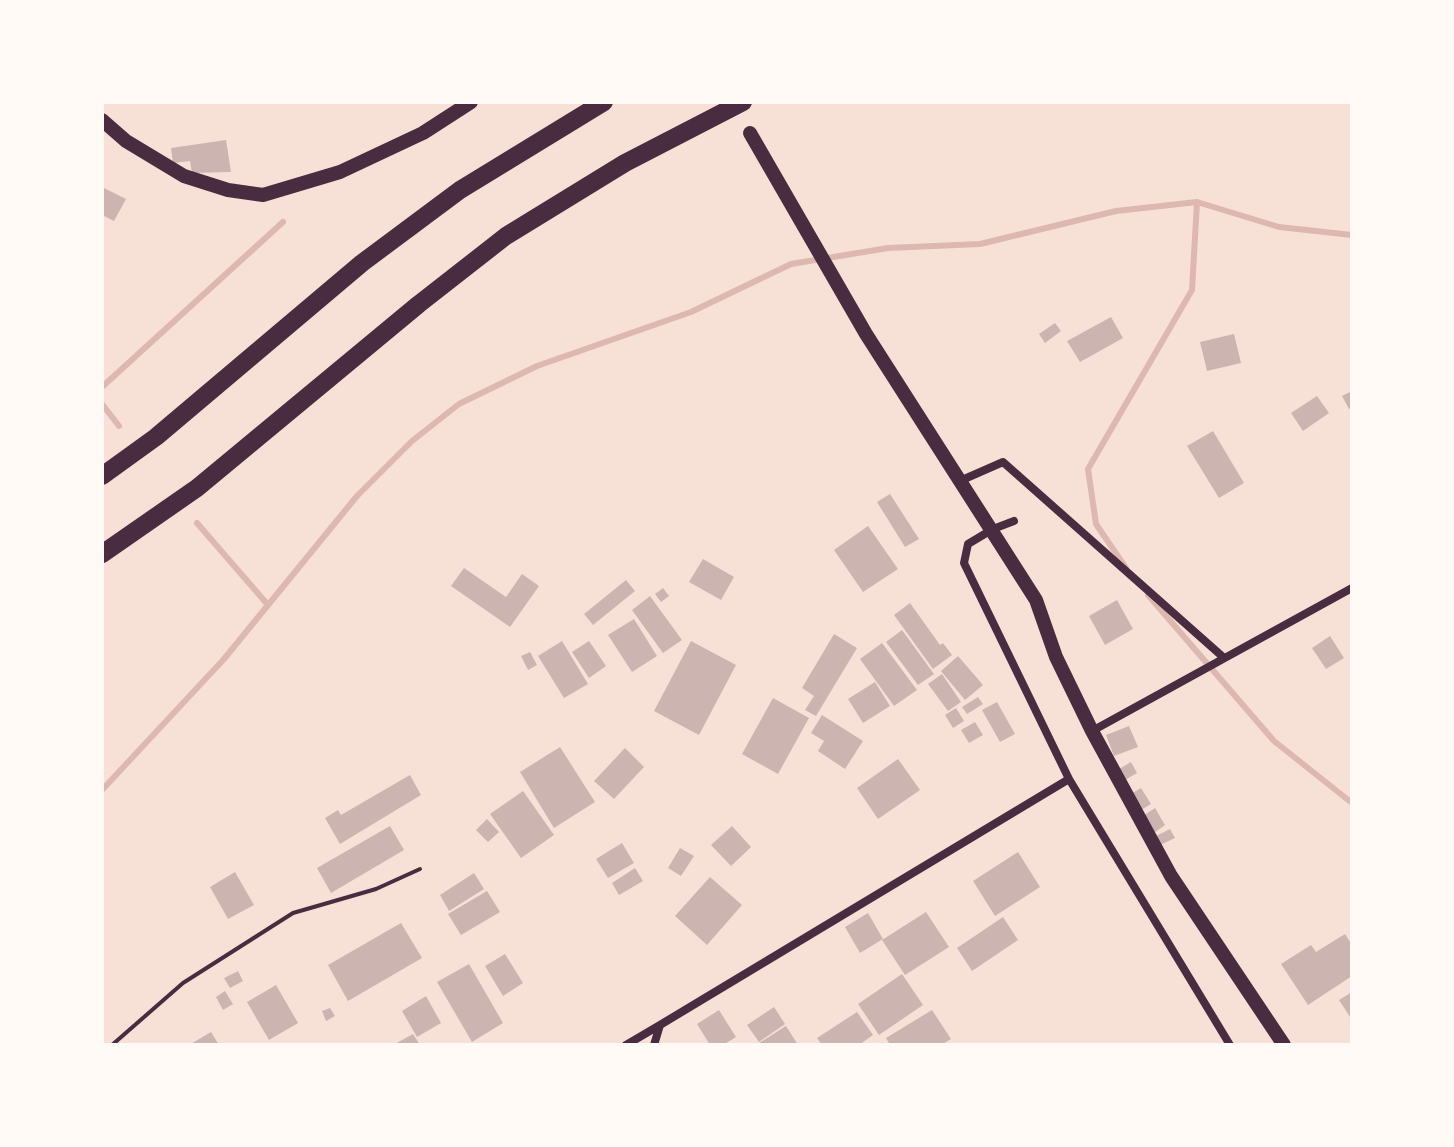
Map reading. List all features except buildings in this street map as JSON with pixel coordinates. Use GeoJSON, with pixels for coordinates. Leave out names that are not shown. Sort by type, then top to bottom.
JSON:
{"type":"FeatureCollection","features":[{"type":"Feature","properties":{"kind":"highway"},"geometry":{"type":"LineString","coordinates":[[102,476],[156,437],[362,263],[460,190],[604,102]]}},
{"type":"Feature","properties":{"kind":"highway"},"geometry":{"type":"LineString","coordinates":[[102,554],[197,488],[506,236],[625,163],[743,102]]}},
{"type":"Feature","properties":{"kind":"street"},"geometry":{"type":"LineString","coordinates":[[102,120],[126,141],[184,176],[228,190],[263,195],[340,172],[423,133],[471,102]]}},
{"type":"Feature","properties":{"kind":"street"},"geometry":{"type":"LineString","coordinates":[[750,133],[866,334],[1036,600],[1056,657],[1092,731],[1171,876],[1284,1045]]}},
{"type":"Feature","properties":{"kind":"street"},"geometry":{"type":"LineString","coordinates":[[962,480],[1003,462],[1223,657]]}},
{"type":"Feature","properties":{"kind":"street"},"geometry":{"type":"LineString","coordinates":[[1014,521],[968,544],[964,563],[1069,779],[1230,1045]]}},
{"type":"Feature","properties":{"kind":"street"},"geometry":{"type":"LineString","coordinates":[[1092,731],[1352,588]]}},
{"type":"Feature","properties":{"kind":"street"},"geometry":{"type":"LineString","coordinates":[[626,1045],[1069,779]]}},
{"type":"Feature","properties":{"kind":"street"},"geometry":{"type":"LineString","coordinates":[[654,1045],[660,1025]]}},
{"type":"Feature","properties":{"kind":"path"},"geometry":{"type":"LineString","coordinates":[[112,1045],[183,983],[293,913],[376,889],[420,869]]}},
{"type":"Feature","properties":{"kind":"waterway"},"geometry":{"type":"LineString","coordinates":[[1126,568],[1096,524],[1088,469],[1192,290],[1197,202]]}},
{"type":"Feature","properties":{"kind":"waterway"},"geometry":{"type":"LineString","coordinates":[[102,790],[224,659],[357,496],[412,441],[459,404],[537,366],[691,312],[791,264],[888,248],[980,244],[1116,211],[1197,202],[1279,227],[1352,235]]}},
{"type":"Feature","properties":{"kind":"waterway"},"geometry":{"type":"LineString","coordinates":[[102,387],[283,222]]}},
{"type":"Feature","properties":{"kind":"waterway"},"geometry":{"type":"LineString","coordinates":[[102,404],[119,426]]}},
{"type":"Feature","properties":{"kind":"waterway"},"geometry":{"type":"LineString","coordinates":[[197,523],[268,605]]}},
{"type":"Feature","properties":{"kind":"waterway"},"geometry":{"type":"LineString","coordinates":[[1148,595],[1274,741],[1352,803]]}}]}
